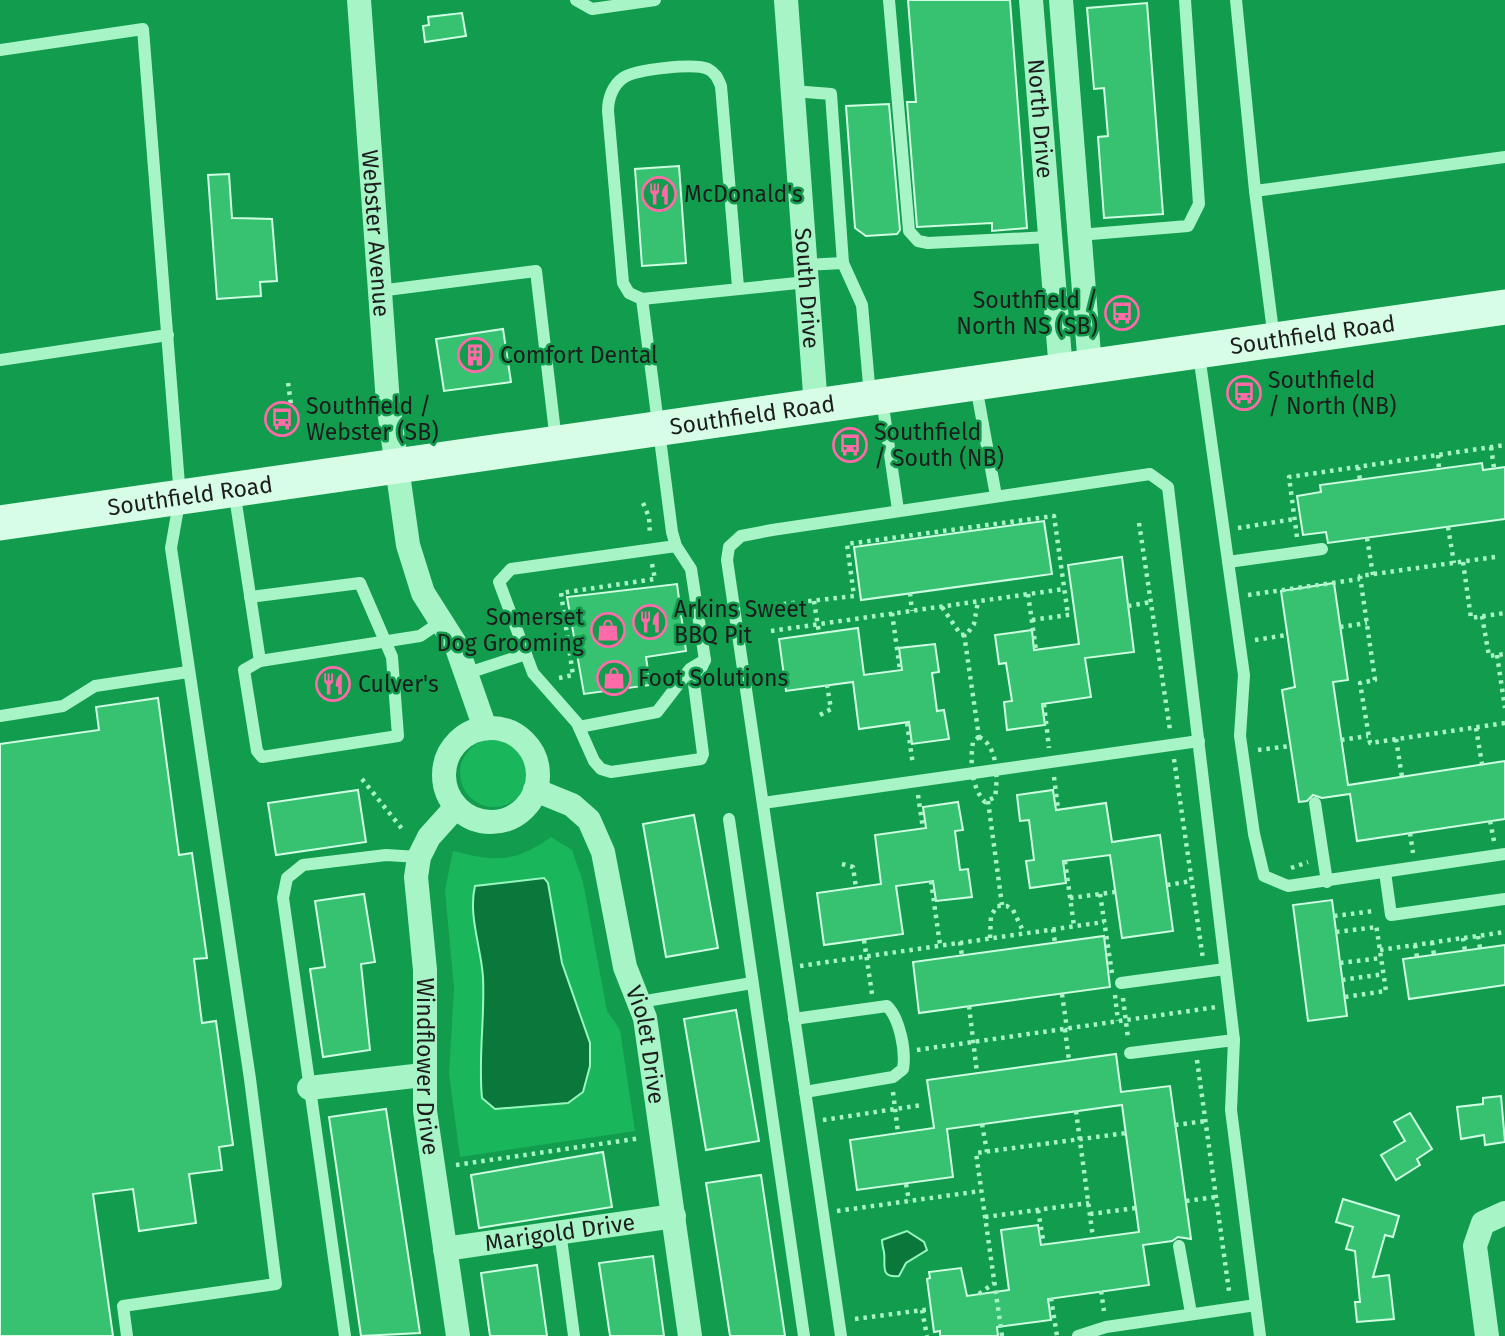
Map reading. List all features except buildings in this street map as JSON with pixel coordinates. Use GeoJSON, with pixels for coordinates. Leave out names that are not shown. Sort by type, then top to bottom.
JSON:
{"type":"FeatureCollection","features":[{"type":"Feature","properties":{"kind":"main road","name":"Southfield Road"},"geometry":{"type":"LineString","coordinates":[[0,523],[1505,307]]}},
{"type":"Feature","properties":{"kind":"street","name":"Webster Avenue"},"geometry":{"type":"LineString","coordinates":[[359,0],[388,403],[397,467]]}},
{"type":"Feature","properties":{"kind":"street","name":"South Drive"},"geometry":{"type":"LineString","coordinates":[[786,0],[816,407]]}},
{"type":"Feature","properties":{"kind":"street","name":"North Drive"},"geometry":{"type":"LineString","coordinates":[[1031,0],[1049,237],[1076,369]]}},
{"type":"Feature","properties":{"kind":"street","name":"North Drive"},"geometry":{"type":"LineString","coordinates":[[1061,0],[1079,235],[1076,369]]}},
{"type":"Feature","properties":{"kind":"street"},"geometry":{"type":"LineString","coordinates":[[1049,237],[1079,235]]}},
{"type":"Feature","properties":{"kind":"street"},"geometry":{"type":"LineString","coordinates":[[397,467],[413,570],[468,673],[485,728]]}},
{"type":"Feature","properties":{"kind":"street"},"geometry":{"type":"LineString","coordinates":[[485,728],[508,731],[521,738],[531,750],[537,765],[535,790],[525,807],[513,817],[498,821],[476,819],[456,807],[447,794],[445,762],[452,748],[463,736],[485,728]]}},
{"type":"Feature","properties":{"kind":"street","name":"Violet Drive"},"geometry":{"type":"LineString","coordinates":[[535,790],[572,805],[597,834],[611,884],[625,967],[640,1002],[690,1336]]}},
{"type":"Feature","properties":{"kind":"street","name":"Windflower Drive"},"geometry":{"type":"LineString","coordinates":[[456,807],[429,837],[419,857],[417,899],[426,1006],[423,1075],[425,1111],[458,1336]]}},
{"type":"Feature","properties":{"kind":"street"},"geometry":{"type":"LineString","coordinates":[[309,1088],[423,1075]]}},
{"type":"Feature","properties":{"kind":"street"},"geometry":{"type":"LineString","coordinates":[[1487,1336],[1475,1246],[1483,1223],[1505,1213]]}},
{"type":"Feature","properties":{"kind":"street","name":"Marigold Drive"},"geometry":{"type":"LineString","coordinates":[[445,1249],[674,1216]]}},
{"type":"Feature","properties":{"kind":"lane"},"geometry":{"type":"LineString","coordinates":[[576,0],[592,9],[655,0]]}},
{"type":"Feature","properties":{"kind":"lane"},"geometry":{"type":"LineString","coordinates":[[889,0],[909,231],[918,241],[928,243],[1049,237]]}},
{"type":"Feature","properties":{"kind":"lane"},"geometry":{"type":"LineString","coordinates":[[1079,235],[1188,226],[1199,204],[1185,0]]}},
{"type":"Feature","properties":{"kind":"lane"},"geometry":{"type":"LineString","coordinates":[[1236,0],[1255,191],[1274,339]]}},
{"type":"Feature","properties":{"kind":"lane"},"geometry":{"type":"LineString","coordinates":[[0,50],[142,29],[180,497],[171,548],[250,1079],[276,1284],[123,1306],[127,1336]]}},
{"type":"Feature","properties":{"kind":"lane"},"geometry":{"type":"LineString","coordinates":[[738,287],[721,86],[717,76],[699,66],[633,73],[621,79],[613,90],[608,111],[623,283],[629,293],[642,299],[738,287],[806,274],[843,263]]}},
{"type":"Feature","properties":{"kind":"lane"},"geometry":{"type":"LineString","coordinates":[[793,91],[831,94],[843,263],[862,305],[876,398],[898,510]]}},
{"type":"Feature","properties":{"kind":"lane"},"geometry":{"type":"LineString","coordinates":[[1255,191],[1505,158]]}},
{"type":"Feature","properties":{"kind":"lane"},"geometry":{"type":"LineString","coordinates":[[379,291],[536,271],[557,443]]}},
{"type":"Feature","properties":{"kind":"lane"},"geometry":{"type":"LineString","coordinates":[[642,299],[676,546],[691,569],[705,660],[694,684],[701,759],[611,772],[601,769],[594,761],[579,727],[533,673],[499,582],[502,575],[511,569],[676,546]]}},
{"type":"Feature","properties":{"kind":"lane"},"geometry":{"type":"LineString","coordinates":[[0,360],[168,335]]}},
{"type":"Feature","properties":{"kind":"lane"},"geometry":{"type":"LineString","coordinates":[[1198,351],[1244,675],[1240,736],[1254,834],[1264,876],[1288,886],[1505,854]]}},
{"type":"Feature","properties":{"kind":"lane"},"geometry":{"type":"LineString","coordinates":[[976,383],[996,496]]}},
{"type":"Feature","properties":{"kind":"lane"},"geometry":{"type":"LineString","coordinates":[[841,1336],[727,561],[729,547],[741,536],[898,510],[1150,474],[1168,487],[1234,1040],[1231,1110],[1260,1336]]}},
{"type":"Feature","properties":{"kind":"lane"},"geometry":{"type":"LineString","coordinates":[[234,490],[260,661]]}},
{"type":"Feature","properties":{"kind":"lane"},"geometry":{"type":"LineString","coordinates":[[1228,562],[1322,549]]}},
{"type":"Feature","properties":{"kind":"lane"},"geometry":{"type":"LineString","coordinates":[[250,597],[360,583],[387,642],[392,657],[398,736],[262,757],[257,751],[244,670],[260,661],[387,642],[420,636],[442,621]]}},
{"type":"Feature","properties":{"kind":"lane"},"geometry":{"type":"LineString","coordinates":[[468,673],[526,654]]}},
{"type":"Feature","properties":{"kind":"lane"},"geometry":{"type":"LineString","coordinates":[[579,727],[656,712],[690,669],[705,660]]}},
{"type":"Feature","properties":{"kind":"lane"},"geometry":{"type":"LineString","coordinates":[[0,716],[63,706],[95,686],[188,672]]}},
{"type":"Feature","properties":{"kind":"lane"},"geometry":{"type":"LineString","coordinates":[[763,803],[1199,741]]}},
{"type":"Feature","properties":{"kind":"lane"},"geometry":{"type":"LineString","coordinates":[[1315,803],[1326,882]]}},
{"type":"Feature","properties":{"kind":"lane"},"geometry":{"type":"LineString","coordinates":[[729,819],[804,1336]]}},
{"type":"Feature","properties":{"kind":"lane"},"geometry":{"type":"LineString","coordinates":[[345,1336],[283,898],[287,878],[303,865],[386,855],[419,857]]}},
{"type":"Feature","properties":{"kind":"lane"},"geometry":{"type":"LineString","coordinates":[[1385,872],[1391,915],[1505,899]]}},
{"type":"Feature","properties":{"kind":"lane"},"geometry":{"type":"LineString","coordinates":[[1121,983],[1225,970]]}},
{"type":"Feature","properties":{"kind":"lane"},"geometry":{"type":"LineString","coordinates":[[640,1002],[752,983]]}},
{"type":"Feature","properties":{"kind":"lane"},"geometry":{"type":"LineString","coordinates":[[794,1019],[874,1005],[887,1006],[893,1011],[902,1052],[902,1069],[891,1077],[805,1092]]}},
{"type":"Feature","properties":{"kind":"lane"},"geometry":{"type":"LineString","coordinates":[[1130,1053],[1234,1040]]}},
{"type":"Feature","properties":{"kind":"lane"},"geometry":{"type":"LineString","coordinates":[[559,1231],[574,1336]]}},
{"type":"Feature","properties":{"kind":"lane"},"geometry":{"type":"LineString","coordinates":[[1179,1246],[1191,1313]]}},
{"type":"Feature","properties":{"kind":"lane"},"geometry":{"type":"LineString","coordinates":[[1079,1336],[1107,1327],[1256,1305]]}},
{"type":"Feature","properties":{"kind":"path"},"geometry":{"type":"LineString","coordinates":[[276,422],[293,420],[288,382]]}},
{"type":"Feature","properties":{"kind":"path"},"geometry":{"type":"LineString","coordinates":[[1299,552],[1289,477],[1505,445]]}},
{"type":"Feature","properties":{"kind":"path"},"geometry":{"type":"LineString","coordinates":[[1491,447],[1494,468]]}},
{"type":"Feature","properties":{"kind":"path"},"geometry":{"type":"LineString","coordinates":[[1438,455],[1440,469]]}},
{"type":"Feature","properties":{"kind":"path"},"geometry":{"type":"LineString","coordinates":[[1358,467],[1360,480]]}},
{"type":"Feature","properties":{"kind":"path"},"geometry":{"type":"LineString","coordinates":[[643,503],[649,517],[650,536]]}},
{"type":"Feature","properties":{"kind":"path"},"geometry":{"type":"LineString","coordinates":[[735,610],[854,596],[847,544],[1054,516],[1068,615]]}},
{"type":"Feature","properties":{"kind":"path"},"geometry":{"type":"LineString","coordinates":[[1249,606],[1237,527],[1295,519]]}},
{"type":"Feature","properties":{"kind":"path"},"geometry":{"type":"LineString","coordinates":[[1448,527],[1454,563]]}},
{"type":"Feature","properties":{"kind":"path"},"geometry":{"type":"LineString","coordinates":[[1367,538],[1373,575]]}},
{"type":"Feature","properties":{"kind":"path"},"geometry":{"type":"LineString","coordinates":[[1248,595],[1495,557]]}},
{"type":"Feature","properties":{"kind":"path"},"geometry":{"type":"LineString","coordinates":[[555,679],[573,675],[561,593],[655,579],[652,559]]}},
{"type":"Feature","properties":{"kind":"path"},"geometry":{"type":"LineString","coordinates":[[1463,562],[1471,618],[1505,613]]}},
{"type":"Feature","properties":{"kind":"path"},"geometry":{"type":"LineString","coordinates":[[1360,579],[1376,680],[1360,683],[1370,743],[1505,723]]}},
{"type":"Feature","properties":{"kind":"path"},"geometry":{"type":"LineString","coordinates":[[771,631],[1064,589]]}},
{"type":"Feature","properties":{"kind":"path"},"geometry":{"type":"LineString","coordinates":[[910,593],[912,611]]}},
{"type":"Feature","properties":{"kind":"path"},"geometry":{"type":"LineString","coordinates":[[1028,594],[1036,650]]}},
{"type":"Feature","properties":{"kind":"path"},"geometry":{"type":"LineString","coordinates":[[814,601],[819,633]]}},
{"type":"Feature","properties":{"kind":"path"},"geometry":{"type":"LineString","coordinates":[[964,634],[974,624],[978,601]]}},
{"type":"Feature","properties":{"kind":"path"},"geometry":{"type":"LineString","coordinates":[[1128,606],[1151,602]]}},
{"type":"Feature","properties":{"kind":"path"},"geometry":{"type":"LineString","coordinates":[[942,607],[956,631],[964,634]]}},
{"type":"Feature","properties":{"kind":"path"},"geometry":{"type":"LineString","coordinates":[[892,614],[900,670]]}},
{"type":"Feature","properties":{"kind":"path"},"geometry":{"type":"LineString","coordinates":[[1032,620],[1075,614]]}},
{"type":"Feature","properties":{"kind":"path"},"geometry":{"type":"LineString","coordinates":[[1482,616],[1489,656],[1505,654]]}},
{"type":"Feature","properties":{"kind":"path"},"geometry":{"type":"LineString","coordinates":[[1340,628],[1367,623]]}},
{"type":"Feature","properties":{"kind":"path"},"geometry":{"type":"LineString","coordinates":[[1252,629],[1256,651]]}},
{"type":"Feature","properties":{"kind":"path"},"geometry":{"type":"LineString","coordinates":[[964,634],[979,737]]}},
{"type":"Feature","properties":{"kind":"path"},"geometry":{"type":"LineString","coordinates":[[1254,640],[1287,635]]}},
{"type":"Feature","properties":{"kind":"path"},"geometry":{"type":"LineString","coordinates":[[1497,655],[1505,708]]}},
{"type":"Feature","properties":{"kind":"path"},"geometry":{"type":"LineString","coordinates":[[820,715],[831,709],[827,685]]}},
{"type":"Feature","properties":{"kind":"path"},"geometry":{"type":"LineString","coordinates":[[1476,727],[1482,764]]}},
{"type":"Feature","properties":{"kind":"path"},"geometry":{"type":"LineString","coordinates":[[1341,740],[1368,736]]}},
{"type":"Feature","properties":{"kind":"path"},"geometry":{"type":"LineString","coordinates":[[1396,739],[1402,777]]}},
{"type":"Feature","properties":{"kind":"path"},"geometry":{"type":"LineString","coordinates":[[1256,740],[1260,763]]}},
{"type":"Feature","properties":{"kind":"path"},"geometry":{"type":"LineString","coordinates":[[1258,750],[1290,746]]}},
{"type":"Feature","properties":{"kind":"path"},"geometry":{"type":"LineString","coordinates":[[362,779],[403,830]]}},
{"type":"Feature","properties":{"kind":"path"},"geometry":{"type":"LineString","coordinates":[[988,801],[1002,905]]}},
{"type":"Feature","properties":{"kind":"path"},"geometry":{"type":"LineString","coordinates":[[1490,821],[1494,842]]}},
{"type":"Feature","properties":{"kind":"path"},"geometry":{"type":"LineString","coordinates":[[1410,833],[1413,854]]}},
{"type":"Feature","properties":{"kind":"path"},"geometry":{"type":"LineString","coordinates":[[1480,844],[1505,840]]}},
{"type":"Feature","properties":{"kind":"path"},"geometry":{"type":"LineString","coordinates":[[1401,856],[1427,852]]}},
{"type":"Feature","properties":{"kind":"path"},"geometry":{"type":"LineString","coordinates":[[1286,869],[1324,859]]}},
{"type":"Feature","properties":{"kind":"path"},"geometry":{"type":"LineString","coordinates":[[1065,861],[1074,926]]}},
{"type":"Feature","properties":{"kind":"path"},"geometry":{"type":"LineString","coordinates":[[842,864],[853,867],[856,888]]}},
{"type":"Feature","properties":{"kind":"path"},"geometry":{"type":"LineString","coordinates":[[1345,997],[1387,991],[1369,875]]}},
{"type":"Feature","properties":{"kind":"path"},"geometry":{"type":"LineString","coordinates":[[931,881],[940,945]]}},
{"type":"Feature","properties":{"kind":"path"},"geometry":{"type":"LineString","coordinates":[[1167,885],[1192,881]]}},
{"type":"Feature","properties":{"kind":"path"},"geometry":{"type":"LineString","coordinates":[[1070,898],[1115,892]]}},
{"type":"Feature","properties":{"kind":"path"},"geometry":{"type":"LineString","coordinates":[[1100,894],[1118,1022]]}},
{"type":"Feature","properties":{"kind":"path"},"geometry":{"type":"LineString","coordinates":[[990,938],[991,916],[997,906],[1002,905],[1013,910],[1024,933]]}},
{"type":"Feature","properties":{"kind":"path"},"geometry":{"type":"LineString","coordinates":[[1334,916],[1374,911]]}},
{"type":"Feature","properties":{"kind":"path"},"geometry":{"type":"LineString","coordinates":[[786,968],[1104,922]]}},
{"type":"Feature","properties":{"kind":"path"},"geometry":{"type":"LineString","coordinates":[[1336,932],[1377,927]]}},
{"type":"Feature","properties":{"kind":"path"},"geometry":{"type":"LineString","coordinates":[[1053,929],[1055,943]]}},
{"type":"Feature","properties":{"kind":"path"},"geometry":{"type":"LineString","coordinates":[[1380,950],[1505,932]]}},
{"type":"Feature","properties":{"kind":"path"},"geometry":{"type":"LineString","coordinates":[[1478,936],[1480,948]]}},
{"type":"Feature","properties":{"kind":"path"},"geometry":{"type":"LineString","coordinates":[[1463,938],[1465,951]]}},
{"type":"Feature","properties":{"kind":"path"},"geometry":{"type":"LineString","coordinates":[[864,940],[874,1005]]}},
{"type":"Feature","properties":{"kind":"path"},"geometry":{"type":"LineString","coordinates":[[960,942],[962,956]]}},
{"type":"Feature","properties":{"kind":"path"},"geometry":{"type":"LineString","coordinates":[[1432,942],[1434,955]]}},
{"type":"Feature","properties":{"kind":"path"},"geometry":{"type":"LineString","coordinates":[[1415,945],[1417,957]]}},
{"type":"Feature","properties":{"kind":"path"},"geometry":{"type":"LineString","coordinates":[[1340,963],[1381,958]]}},
{"type":"Feature","properties":{"kind":"path"},"geometry":{"type":"LineString","coordinates":[[1342,980],[1384,974]]}},
{"type":"Feature","properties":{"kind":"path"},"geometry":{"type":"LineString","coordinates":[[1121,983],[1130,1053]]}},
{"type":"Feature","properties":{"kind":"path"},"geometry":{"type":"LineString","coordinates":[[1062,994],[1069,1061]]}},
{"type":"Feature","properties":{"kind":"path"},"geometry":{"type":"LineString","coordinates":[[902,1052],[1230,1005]]}},
{"type":"Feature","properties":{"kind":"path"},"geometry":{"type":"LineString","coordinates":[[969,1006],[977,1073]]}},
{"type":"Feature","properties":{"kind":"path"},"geometry":{"type":"LineString","coordinates":[[1195,1045],[1228,1291],[1216,1296],[1218,1310]]}},
{"type":"Feature","properties":{"kind":"path"},"geometry":{"type":"LineString","coordinates":[[891,1077],[898,1133]]}},
{"type":"Feature","properties":{"kind":"path"},"geometry":{"type":"LineString","coordinates":[[809,1122],[922,1105]]}},
{"type":"Feature","properties":{"kind":"path"},"geometry":{"type":"LineString","coordinates":[[1076,1111],[1093,1238]]}},
{"type":"Feature","properties":{"kind":"path"},"geometry":{"type":"LineString","coordinates":[[1175,1125],[1206,1121]]}},
{"type":"Feature","properties":{"kind":"path"},"geometry":{"type":"LineString","coordinates":[[982,1124],[987,1152]]}},
{"type":"Feature","properties":{"kind":"path"},"geometry":{"type":"LineString","coordinates":[[1002,1336],[976,1153],[1126,1133]]}},
{"type":"Feature","properties":{"kind":"path"},"geometry":{"type":"LineString","coordinates":[[454,1165],[642,1138]]}},
{"type":"Feature","properties":{"kind":"path"},"geometry":{"type":"LineString","coordinates":[[906,1184],[909,1201]]}},
{"type":"Feature","properties":{"kind":"path"},"geometry":{"type":"LineString","coordinates":[[823,1214],[981,1191]]}},
{"type":"Feature","properties":{"kind":"path"},"geometry":{"type":"LineString","coordinates":[[1186,1201],[1216,1197]]}},
{"type":"Feature","properties":{"kind":"path"},"geometry":{"type":"LineString","coordinates":[[985,1217],[1089,1203]]}},
{"type":"Feature","properties":{"kind":"path"},"geometry":{"type":"LineString","coordinates":[[1090,1214],[1136,1208]]}},
{"type":"Feature","properties":{"kind":"path"},"geometry":{"type":"LineString","coordinates":[[1038,1210],[1044,1245]]}},
{"type":"Feature","properties":{"kind":"path"},"geometry":{"type":"LineString","coordinates":[[979,1294],[994,1282]]}},
{"type":"Feature","properties":{"kind":"path"},"geometry":{"type":"LineString","coordinates":[[1051,1298],[1057,1336]]}},
{"type":"Feature","properties":{"kind":"path"},"geometry":{"type":"LineString","coordinates":[[838,1321],[931,1309]]}},
{"type":"Feature","properties":{"kind":"path"},"geometry":{"type":"LineString","coordinates":[[922,1310],[927,1336]]}},
{"type":"Feature","properties":{"kind":"shaded area"},"geometry":{"type":"Polygon","coordinates":[[[487,739],[501,739],[513,744],[523,754],[528,773],[523,792],[513,802],[501,807],[487,807],[475,802],[465,792],[460,780],[460,766],[465,754],[475,744],[487,739]]]}},
{"type":"Feature","properties":{"kind":"shaded area"},"geometry":{"type":"Polygon","coordinates":[[[551,837],[572,850],[583,882],[607,1011],[620,1030],[635,1131],[460,1157],[449,1074],[454,989],[445,890],[453,851],[481,857],[504,858],[526,852],[551,837]]]}},
{"type":"Feature","properties":{"kind":"shaded area"},"geometry":{"type":"Polygon","coordinates":[[[544,878],[548,883],[562,963],[590,1043],[590,1066],[583,1092],[568,1103],[495,1109],[482,1098],[483,977],[474,920],[475,886],[544,878]]]}},
{"type":"Feature","properties":{"kind":"shaded area"},"geometry":{"type":"Polygon","coordinates":[[[907,1231],[924,1242],[927,1250],[906,1263],[899,1276],[888,1275],[885,1270],[882,1240],[907,1231]]]}},
{"type":"Feature","properties":{"kind":"place","name":"McDonald's"},"geometry":{"type":"Point","coordinates":[659,194]}},
{"type":"Feature","properties":{"kind":"place","name":"Southfield / North NS (SB)"},"geometry":{"type":"Point","coordinates":[1122,313]}},
{"type":"Feature","properties":{"kind":"place","name":"Comfort Dental"},"geometry":{"type":"Point","coordinates":[475,355]}},
{"type":"Feature","properties":{"kind":"place","name":"Southfield / North (NB)"},"geometry":{"type":"Point","coordinates":[1244,393]}},
{"type":"Feature","properties":{"kind":"place","name":"Southfield / Webster (SB)"},"geometry":{"type":"Point","coordinates":[282,419]}},
{"type":"Feature","properties":{"kind":"place","name":"Southfield / South (NB)"},"geometry":{"type":"Point","coordinates":[850,445]}},
{"type":"Feature","properties":{"kind":"place","name":"Arkins Sweet BBQ Pit"},"geometry":{"type":"Point","coordinates":[650,622]}},
{"type":"Feature","properties":{"kind":"place","name":"Somerset Dog Grooming"},"geometry":{"type":"Point","coordinates":[608,630]}},
{"type":"Feature","properties":{"kind":"place","name":"Foot Solutions"},"geometry":{"type":"Point","coordinates":[614,678]}},
{"type":"Feature","properties":{"kind":"place","name":"Culver's"},"geometry":{"type":"Point","coordinates":[333,684]}}]}
